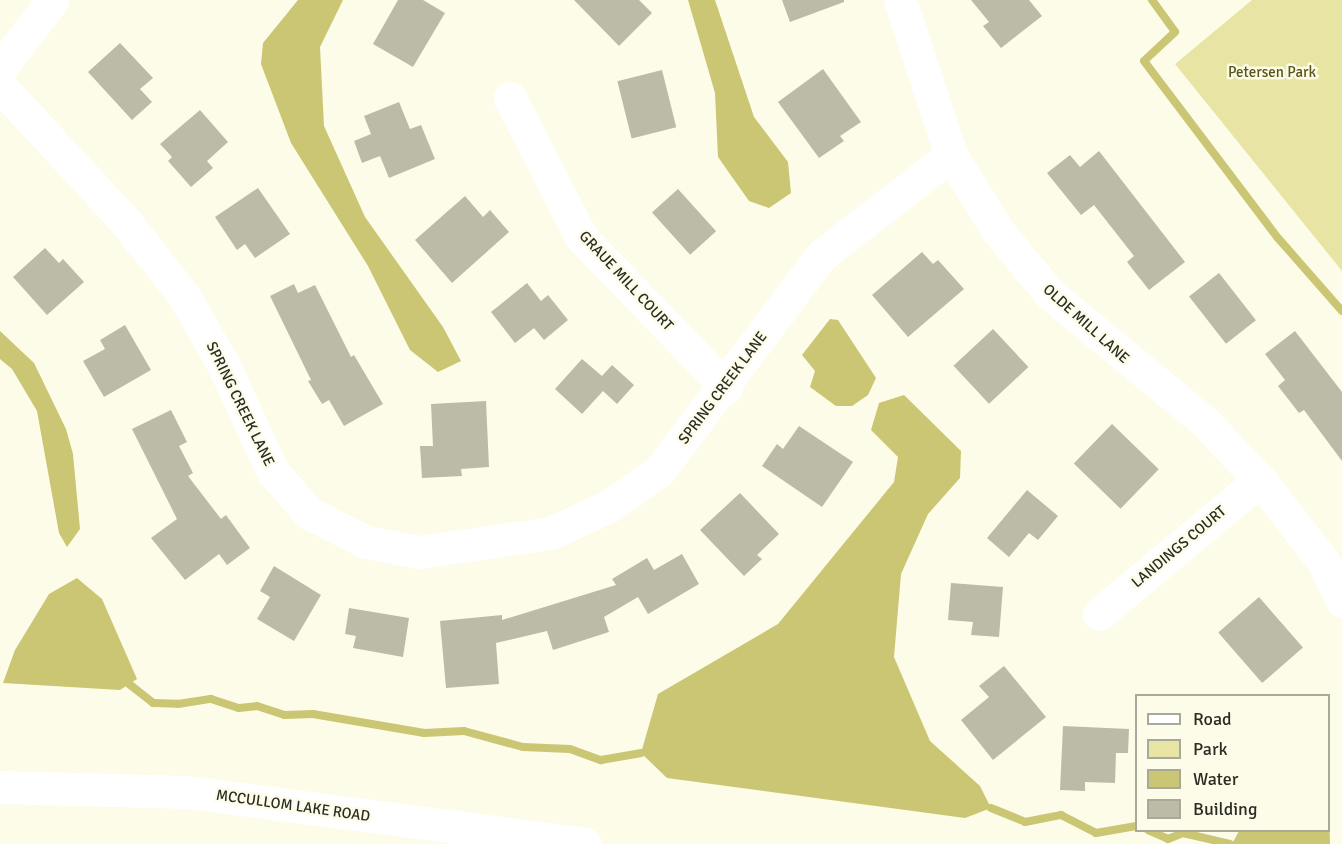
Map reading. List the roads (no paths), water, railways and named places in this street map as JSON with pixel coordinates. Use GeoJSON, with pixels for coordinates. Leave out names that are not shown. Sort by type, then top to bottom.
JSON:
{"type":"FeatureCollection","features":[{"type":"Feature","properties":{"kind":"street"},"geometry":{"type":"LineString","coordinates":[[0,68],[53,0]]}},
{"type":"Feature","properties":{"kind":"street","name":"OLDE MILL LANE"},"geometry":{"type":"LineString","coordinates":[[900,0],[951,155],[998,231],[1050,294],[1203,420],[1260,480],[1323,561],[1342,601]]}},
{"type":"Feature","properties":{"kind":"street","name":"SPRING CREEK LANE"},"geometry":{"type":"LineString","coordinates":[[0,86],[125,221],[184,296],[223,364],[273,472],[309,513],[366,542],[419,552],[551,533],[609,506],[659,471],[726,387],[822,255],[951,155]]}},
{"type":"Feature","properties":{"kind":"street","name":"GRAUE MILL COURT"},"geometry":{"type":"LineString","coordinates":[[510,98],[581,237],[726,387]]}},
{"type":"Feature","properties":{"kind":"street","name":"LANDINGS COURT"},"geometry":{"type":"LineString","coordinates":[[1099,614],[1260,480]]}},
{"type":"Feature","properties":{"kind":"street","name":"MCCULLOM LAKE ROAD"},"geometry":{"type":"LineString","coordinates":[[0,787],[187,792],[585,844]]}},
{"type":"Feature","properties":{"kind":"water"},"geometry":{"type":"Polygon","coordinates":[[[298,0],[343,0],[320,47],[324,126],[365,217],[443,327],[461,361],[438,372],[410,350],[368,266],[291,143],[261,64],[263,43],[298,0]]]}},
{"type":"Feature","properties":{"kind":"water"},"geometry":{"type":"Polygon","coordinates":[[[688,0],[715,0],[754,117],[788,162],[791,193],[769,208],[749,201],[718,157],[715,93],[688,0]]]}},
{"type":"Feature","properties":{"kind":"water"},"geometry":{"type":"Polygon","coordinates":[[[830,319],[838,320],[876,378],[868,395],[852,406],[836,406],[810,387],[815,371],[802,355],[830,319]]]}},
{"type":"Feature","properties":{"kind":"water"},"geometry":{"type":"Polygon","coordinates":[[[0,331],[34,363],[66,429],[73,454],[80,529],[67,547],[59,533],[37,411],[12,369],[0,359],[0,331]]]}},
{"type":"Feature","properties":{"kind":"water"},"geometry":{"type":"Polygon","coordinates":[[[904,395],[961,451],[960,478],[928,514],[901,574],[894,657],[930,741],[980,786],[991,808],[965,818],[667,778],[641,753],[658,694],[778,624],[894,482],[898,457],[871,430],[879,403],[904,395]]]}},
{"type":"Feature","properties":{"kind":"water"},"geometry":{"type":"Polygon","coordinates":[[[77,578],[102,599],[137,679],[120,690],[3,683],[15,650],[49,594],[77,578]]]}},
{"type":"Feature","properties":{"kind":"water"},"geometry":{"type":"Polygon","coordinates":[[[1238,832],[1330,832],[1330,844],[1232,844],[1238,832]]]}},
{"type":"Feature","properties":{"kind":"waterway"},"geometry":{"type":"LineString","coordinates":[[1152,0],[1175,32],[1144,61],[1278,238],[1342,311]]}},
{"type":"Feature","properties":{"kind":"waterway"},"geometry":{"type":"LineString","coordinates":[[129,684],[153,703],[178,704],[211,699],[239,708],[257,706],[285,715],[313,714],[424,733],[464,731],[523,747],[570,749],[601,760],[641,753]]}},
{"type":"Feature","properties":{"kind":"waterway"},"geometry":{"type":"LineString","coordinates":[[991,808],[1025,822],[1061,815],[1096,833],[1135,826]]}},
{"type":"Feature","properties":{"kind":"waterway"},"geometry":{"type":"LineString","coordinates":[[1152,832],[1168,839],[1183,833],[1230,844]]}},
{"type":"Feature","properties":{"kind":"park label","name":"Petersen Park"},"geometry":{"type":"Point","coordinates":[1272,73]}}]}
